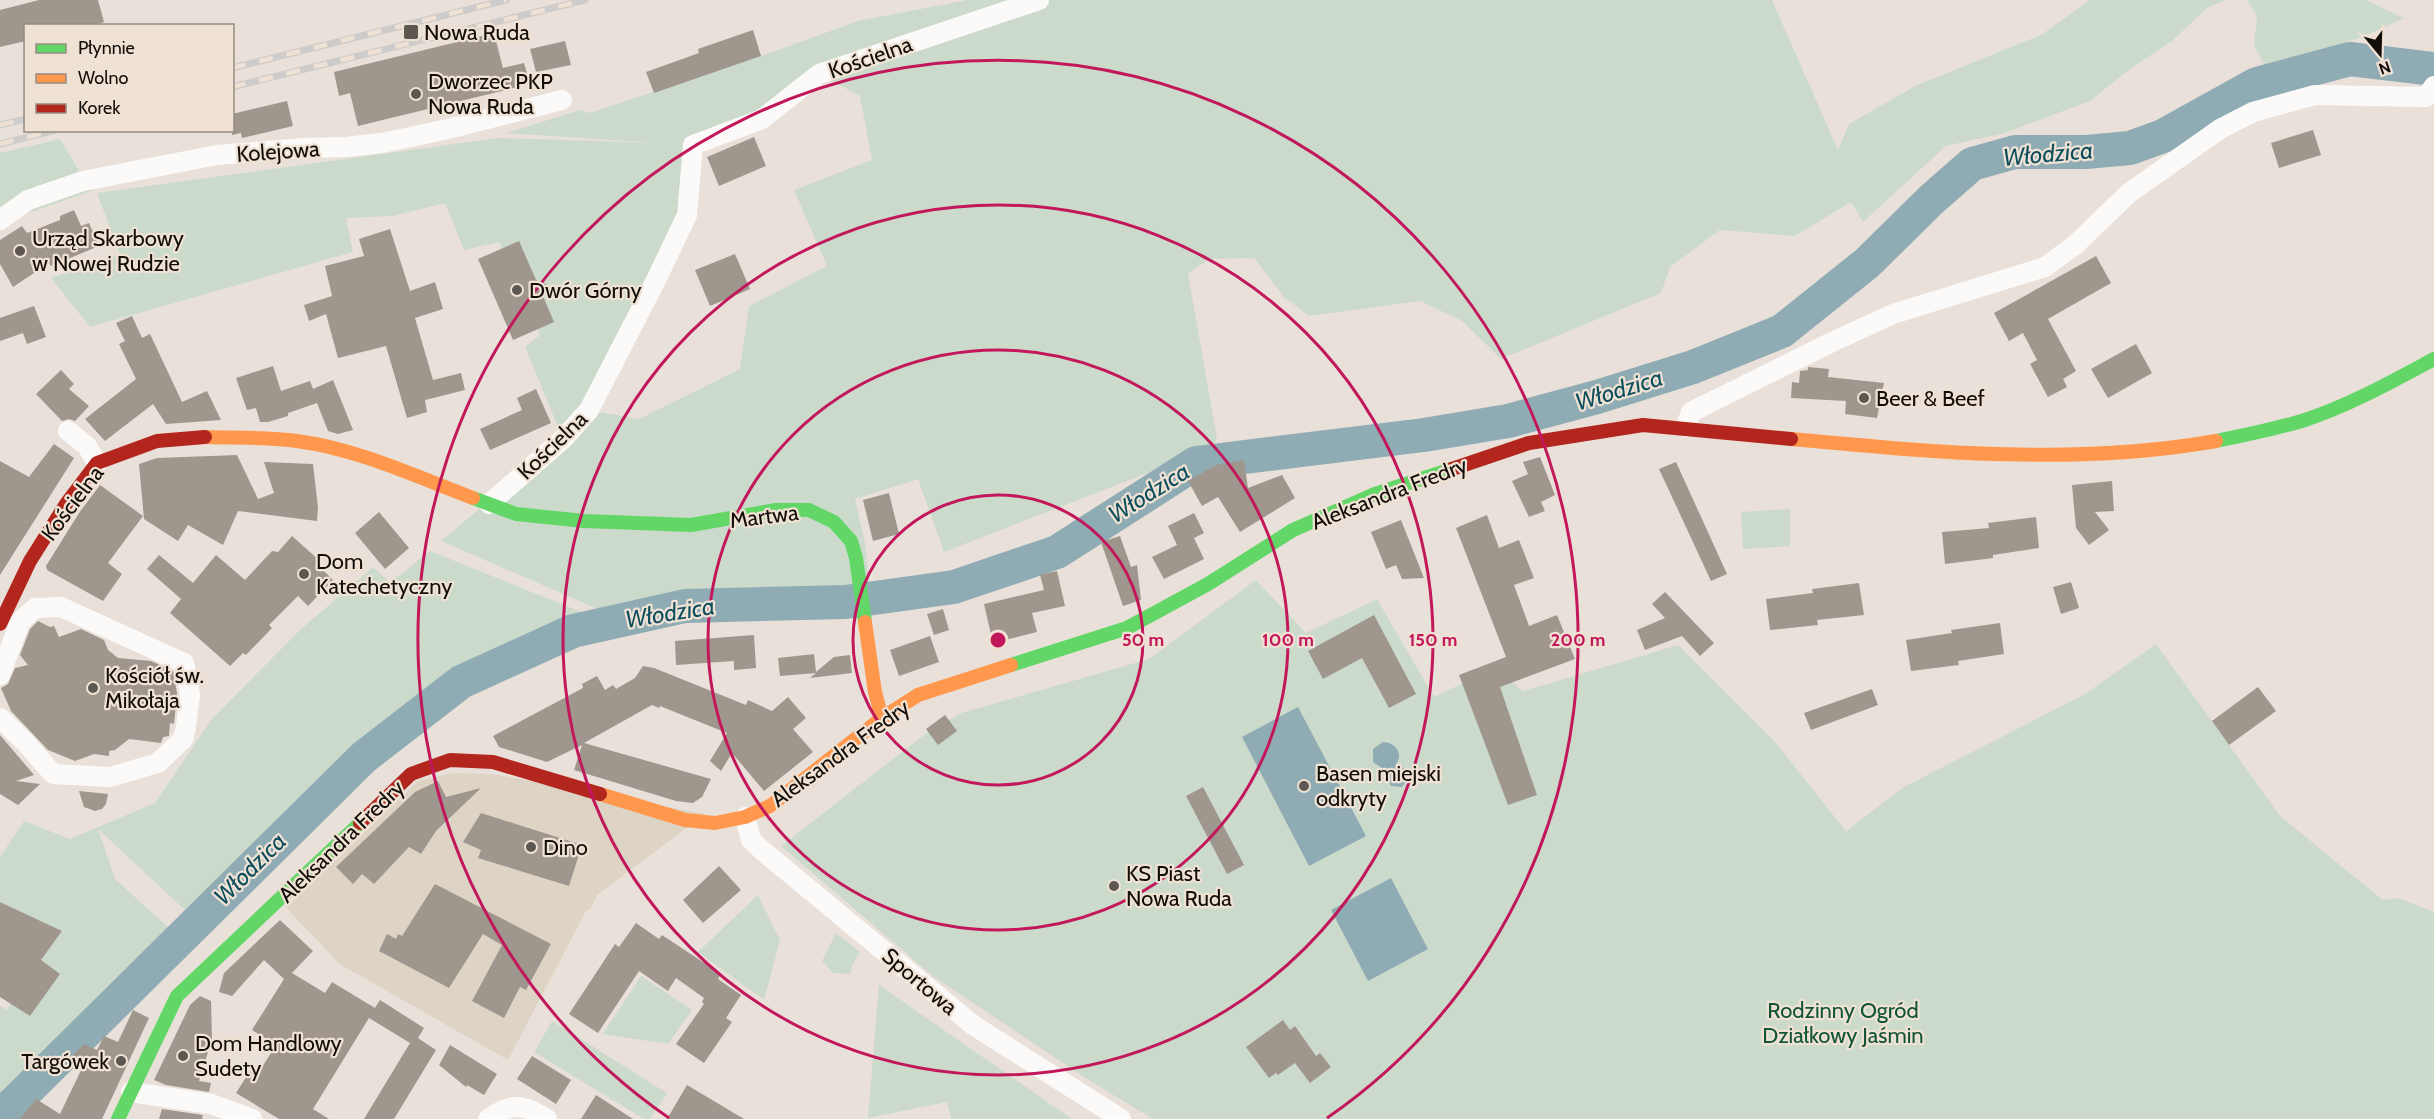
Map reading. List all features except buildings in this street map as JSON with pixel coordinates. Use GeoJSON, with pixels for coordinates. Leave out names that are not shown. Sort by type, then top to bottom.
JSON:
{"type":"FeatureCollection","features":[{"type":"Feature","properties":{"kind":"street","name":"Kościelna"},"geometry":{"type":"LineString","coordinates":[[0,624],[30,561],[66,504],[97,463],[157,441],[186,438],[265,438],[299,441],[377,462],[489,504],[563,439],[588,410],[656,280],[687,214],[693,145],[762,119],[819,74],[1038,0]]}},
{"type":"Feature","properties":{"kind":"street"},"geometry":{"type":"LineString","coordinates":[[1686,427],[1691,412],[1893,314],[2044,267],[2075,245],[2129,193],[2220,129],[2253,112],[2315,95],[2426,97],[2434,86]]}},
{"type":"Feature","properties":{"kind":"street","name":"Kolejowa"},"geometry":{"type":"LineString","coordinates":[[0,220],[28,200],[94,178],[217,155],[382,143],[562,100]]}},
{"type":"Feature","properties":{"kind":"street","name":"Aleksandra Fredry"},"geometry":{"type":"LineString","coordinates":[[118,1119],[177,996],[411,774],[450,760],[493,762],[685,820],[715,823],[745,817],[770,806],[882,718],[918,695],[1127,628],[1208,584],[1293,530],[1375,494],[1529,442],[1643,425],[2023,456],[2170,449],[2262,432],[2307,419],[2385,385],[2434,359]]}},
{"type":"Feature","properties":{"kind":"street"},"geometry":{"type":"LineString","coordinates":[[68,431],[87,446],[97,463]]}},
{"type":"Feature","properties":{"kind":"street","name":"Martwa"},"geometry":{"type":"LineString","coordinates":[[489,504],[516,514],[584,522],[691,525],[722,522],[776,510],[809,510],[834,522],[851,541],[857,564],[875,692],[882,718]]}},
{"type":"Feature","properties":{"kind":"street"},"geometry":{"type":"LineString","coordinates":[[0,675],[20,622],[35,608],[61,607],[184,663],[190,695],[183,739],[158,763],[110,777],[53,774],[0,718]]}},
{"type":"Feature","properties":{"kind":"street","name":"Sportowa"},"geometry":{"type":"LineString","coordinates":[[745,817],[751,840],[763,851],[973,1025],[1121,1119]]}},
{"type":"Feature","properties":{"kind":"street"},"geometry":{"type":"LineString","coordinates":[[131,1092],[211,1104],[252,1119]]}},
{"type":"Feature","properties":{"kind":"street"},"geometry":{"type":"LineString","coordinates":[[488,1119],[506,1107],[530,1108],[547,1119]]}},
{"type":"Feature","properties":{"kind":"shaded area"},"geometry":{"type":"Polygon","coordinates":[[[453,773],[493,774],[705,814],[597,895],[592,907],[586,911],[508,1060],[341,965],[286,908],[418,781],[453,773]]]}},
{"type":"Feature","properties":{"kind":"green space"},"geometry":{"type":"Polygon","coordinates":[[[967,0],[1772,0],[1838,150],[1849,124],[1917,85],[2041,35],[2090,0],[2226,0],[2207,8],[2172,41],[2130,69],[2090,101],[2005,133],[1946,146],[1863,222],[1851,202],[1795,236],[1720,230],[1670,267],[1661,293],[1501,359],[1462,321],[1420,301],[1309,316],[1284,297],[1254,258],[1209,259],[1188,274],[1217,438],[1212,448],[944,552],[918,479],[855,499],[865,543],[870,595],[845,602],[685,606],[573,631],[461,682],[364,757],[10,1107],[3,1119],[0,1119],[0,1006],[8,1010],[10,1003],[59,975],[41,960],[62,931],[0,902],[0,857],[24,821],[70,839],[155,803],[211,720],[300,630],[373,567],[390,583],[430,551],[589,615],[600,610],[441,541],[563,439],[525,347],[540,335],[499,242],[464,250],[445,203],[392,216],[346,218],[353,252],[90,327],[51,278],[120,255],[97,193],[498,138],[657,143],[506,133],[580,110],[590,113],[858,21],[967,0]],[[819,74],[762,119],[693,145],[687,215],[589,410],[639,419],[740,369],[749,306],[827,266],[794,190],[872,160],[860,96],[819,74]],[[98,829],[115,879],[169,928],[185,910],[98,829]]]}},
{"type":"Feature","properties":{"kind":"green space"},"geometry":{"type":"Polygon","coordinates":[[[2247,0],[2366,0],[2404,18],[2336,46],[2266,68],[2254,45],[2257,16],[2247,0]]]}},
{"type":"Feature","properties":{"kind":"green space"},"geometry":{"type":"Polygon","coordinates":[[[60,139],[91,191],[0,223],[0,153],[60,139]]]}},
{"type":"Feature","properties":{"kind":"green space"},"geometry":{"type":"Polygon","coordinates":[[[1790,509],[1790,546],[1743,549],[1741,512],[1790,509]]]}},
{"type":"Feature","properties":{"kind":"green space","name":"Rodzinny Ogród Działkowy Jaśmin"},"geometry":{"type":"Polygon","coordinates":[[[1256,580],[1306,633],[1377,599],[1434,697],[1494,668],[1523,691],[1678,645],[1776,743],[1846,831],[1904,787],[2085,694],[2156,644],[2281,817],[2383,900],[2398,898],[2434,912],[2434,1119],[1153,1119],[1090,1081],[934,977],[781,846],[924,735],[961,713],[1149,659],[1256,580]]]}},
{"type":"Feature","properties":{"kind":"green space"},"geometry":{"type":"Polygon","coordinates":[[[758,895],[780,940],[764,1000],[698,952],[758,895]]]}},
{"type":"Feature","properties":{"kind":"green space"},"geometry":{"type":"Polygon","coordinates":[[[836,933],[860,952],[850,974],[833,973],[822,961],[836,933]]]}},
{"type":"Feature","properties":{"kind":"green space"},"geometry":{"type":"Polygon","coordinates":[[[641,976],[692,1010],[668,1044],[603,1034],[641,976]]]}},
{"type":"Feature","properties":{"kind":"green space"},"geometry":{"type":"Polygon","coordinates":[[[879,985],[1072,1119],[951,1119],[947,1102],[868,1118],[879,985]]]}},
{"type":"Feature","properties":{"kind":"green space"},"geometry":{"type":"Polygon","coordinates":[[[552,1021],[667,1093],[650,1119],[644,1119],[534,1052],[552,1021]]]}},
{"type":"Feature","properties":{"kind":"water","name":"Basen miejski odkryty"},"geometry":{"type":"Polygon","coordinates":[[[1298,707],[1366,836],[1309,866],[1242,737],[1298,707]]]}},
{"type":"Feature","properties":{"kind":"water"},"geometry":{"type":"Polygon","coordinates":[[[1383,742],[1392,744],[1398,750],[1399,757],[1395,766],[1404,768],[1409,778],[1402,787],[1391,786],[1386,776],[1389,769],[1383,769],[1373,762],[1373,749],[1383,742]]]}},
{"type":"Feature","properties":{"kind":"water","name":"Basen miejski odkryty"},"geometry":{"type":"Polygon","coordinates":[[[1391,878],[1428,949],[1368,981],[1331,910],[1391,878]]]}},
{"type":"Feature","properties":{"kind":"waterway","name":"Włodzica"},"geometry":{"type":"LineString","coordinates":[[3,1119],[10,1107],[364,757],[461,682],[573,631],[685,606],[845,602],[954,587],[1057,552],[1196,463],[1424,435],[1508,421],[1597,397],[1693,367],[1782,331],[1867,263],[1931,200],[1972,164],[2015,152],[2086,152],[2130,148],[2163,136],[2257,84],[2350,59],[2434,69]]}},
{"type":"Feature","properties":{"kind":"railway"},"geometry":{"type":"LineString","coordinates":[[234,68],[506,0]]}},
{"type":"Feature","properties":{"kind":"railway"},"geometry":{"type":"LineString","coordinates":[[234,87],[585,0]]}},
{"type":"Feature","properties":{"kind":"railway"},"geometry":{"type":"LineString","coordinates":[[0,125],[24,119]]}},
{"type":"Feature","properties":{"kind":"railway"},"geometry":{"type":"LineString","coordinates":[[0,144],[48,132]]}},
{"type":"Feature","properties":{"kind":"traffic: fast"},"geometry":{"type":"LineString","coordinates":[[2216,441],[2283,426],[2322,414],[2371,392],[2434,359]]}},
{"type":"Feature","properties":{"kind":"traffic: fast"},"geometry":{"type":"LineString","coordinates":[[1011,665],[1127,628],[1208,584],[1293,530],[1375,494],[1452,469]]}},
{"type":"Feature","properties":{"kind":"traffic: fast"},"geometry":{"type":"LineString","coordinates":[[473,498],[516,514],[584,521],[691,525],[776,510],[809,510],[834,522],[851,541],[856,558],[865,622]]}},
{"type":"Feature","properties":{"kind":"traffic: fast"},"geometry":{"type":"LineString","coordinates":[[118,1119],[177,996],[360,823]]}},
{"type":"Feature","properties":{"kind":"traffic: slow"},"geometry":{"type":"LineString","coordinates":[[205,437],[297,441],[342,450],[473,498]]}},
{"type":"Feature","properties":{"kind":"traffic: slow"},"geometry":{"type":"LineString","coordinates":[[1791,439],[1950,452],[2057,455],[2163,449],[2216,441]]}},
{"type":"Feature","properties":{"kind":"traffic: slow"},"geometry":{"type":"LineString","coordinates":[[865,622],[875,692],[882,718]]}},
{"type":"Feature","properties":{"kind":"traffic: slow"},"geometry":{"type":"LineString","coordinates":[[600,794],[685,820],[715,823],[745,817],[770,806],[882,718],[918,695],[1011,665]]}},
{"type":"Feature","properties":{"kind":"traffic: jam"},"geometry":{"type":"LineString","coordinates":[[1452,469],[1529,443],[1643,425],[1791,439]]}},
{"type":"Feature","properties":{"kind":"traffic: jam"},"geometry":{"type":"LineString","coordinates":[[0,624],[30,561],[66,504],[97,463],[157,441],[205,437]]}},
{"type":"Feature","properties":{"kind":"traffic: jam"},"geometry":{"type":"LineString","coordinates":[[360,823],[411,774],[450,760],[493,762],[600,794]]}},
{"type":"Feature","properties":{"kind":"place","name":"Nowa Ruda"},"geometry":{"type":"Point","coordinates":[411,32]}},
{"type":"Feature","properties":{"kind":"place","name":"Dworzec PKP Nowa Ruda"},"geometry":{"type":"Point","coordinates":[416,94]}},
{"type":"Feature","properties":{"kind":"place","name":"Urząd Skarbowy w Nowej Rudzie"},"geometry":{"type":"Point","coordinates":[20,251]}},
{"type":"Feature","properties":{"kind":"place","name":"Dwór Górny"},"geometry":{"type":"Point","coordinates":[517,290]}},
{"type":"Feature","properties":{"kind":"place","name":"Beer & Beef"},"geometry":{"type":"Point","coordinates":[1864,398]}},
{"type":"Feature","properties":{"kind":"place","name":"Dom Katechetyczny"},"geometry":{"type":"Point","coordinates":[304,574]}},
{"type":"Feature","properties":{"kind":"place","name":"Kościół św. Mikołaja"},"geometry":{"type":"Point","coordinates":[93,688]}},
{"type":"Feature","properties":{"kind":"place","name":"Basen miejski odkryty"},"geometry":{"type":"Point","coordinates":[1304,786]}},
{"type":"Feature","properties":{"kind":"place","name":"Dino"},"geometry":{"type":"Point","coordinates":[531,847]}},
{"type":"Feature","properties":{"kind":"place","name":"KS Piast Nowa Ruda"},"geometry":{"type":"Point","coordinates":[1114,886]}},
{"type":"Feature","properties":{"kind":"place","name":"Dom Handlowy Sudety"},"geometry":{"type":"Point","coordinates":[183,1056]}},
{"type":"Feature","properties":{"kind":"place","name":"Targówek"},"geometry":{"type":"Point","coordinates":[121,1061]}}]}
